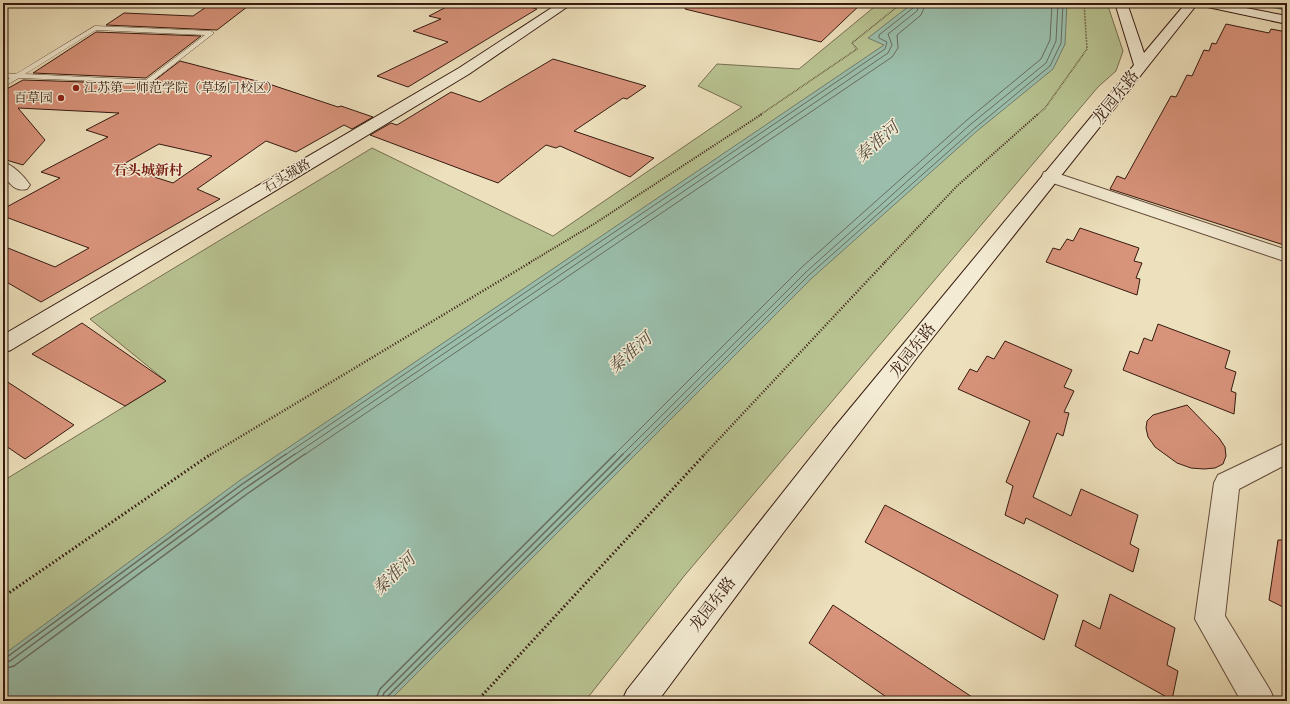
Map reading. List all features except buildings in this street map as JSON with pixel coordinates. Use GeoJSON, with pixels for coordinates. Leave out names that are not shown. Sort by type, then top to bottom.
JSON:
{"type":"FeatureCollection","features":[{"type":"Feature","properties":{"kind":"street","name":"石头城路"},"geometry":{"type":"LineString","coordinates":[[3,345],[464,71],[567,3]]}},
{"type":"Feature","properties":{"kind":"street"},"geometry":{"type":"LineString","coordinates":[[1121,3],[1141,65]]}},
{"type":"Feature","properties":{"kind":"street","name":"龙园东路"},"geometry":{"type":"LineString","coordinates":[[638,701],[765,536],[1050,176],[1192,3]]}},
{"type":"Feature","properties":{"kind":"street"},"geometry":{"type":"LineString","coordinates":[[1203,3],[1287,20]]}},
{"type":"Feature","properties":{"kind":"street"},"geometry":{"type":"LineString","coordinates":[[3,167],[21,185]]}},
{"type":"Feature","properties":{"kind":"street"},"geometry":{"type":"LineString","coordinates":[[1050,176],[1287,256]]}},
{"type":"Feature","properties":{"kind":"street"},"geometry":{"type":"LineString","coordinates":[[1259,701],[1210,619],[1227,483],[1287,452]]}},
{"type":"Feature","properties":{"kind":"lane"},"geometry":{"type":"LineString","coordinates":[[3,75],[18,76],[148,82],[211,33],[94,28],[18,76],[3,85]]}},
{"type":"Feature","properties":{"kind":"path"},"geometry":{"type":"LineString","coordinates":[[3,597],[197,463],[594,224],[796,92],[857,49],[852,43],[902,3]]}},
{"type":"Feature","properties":{"kind":"path"},"geometry":{"type":"LineString","coordinates":[[477,701],[686,475],[957,186],[1045,108],[1088,49],[1084,3]]}},
{"type":"Feature","properties":{"kind":"shaded area"},"geometry":{"type":"Polygon","coordinates":[[[879,3],[1107,3],[1123,51],[1116,71],[1098,87],[685,575],[585,701],[3,701],[3,481],[166,381],[90,319],[372,148],[553,236],[742,107],[698,86],[717,64],[799,69],[879,3]]]}},
{"type":"Feature","properties":{"kind":"water","name":"秦淮河"},"geometry":{"type":"Polygon","coordinates":[[[913,3],[1067,3],[1065,44],[1053,69],[977,131],[812,278],[389,701],[3,701],[3,655],[239,481],[884,45],[868,38],[913,3]]]}},
{"type":"Feature","properties":{"kind":"waterway"},"geometry":{"type":"LineString","coordinates":[[1255,3],[1287,9]]}},
{"type":"Feature","properties":{"kind":"place","name":"江苏第二师范学院（草场门校区）"},"geometry":{"type":"Point","coordinates":[76,88]}},
{"type":"Feature","properties":{"kind":"place","name":"百草园"},"geometry":{"type":"Point","coordinates":[61,98]}},
{"type":"Feature","properties":{"kind":"district","name":"石头城新村"},"geometry":{"type":"Point","coordinates":[148,170]}}]}
